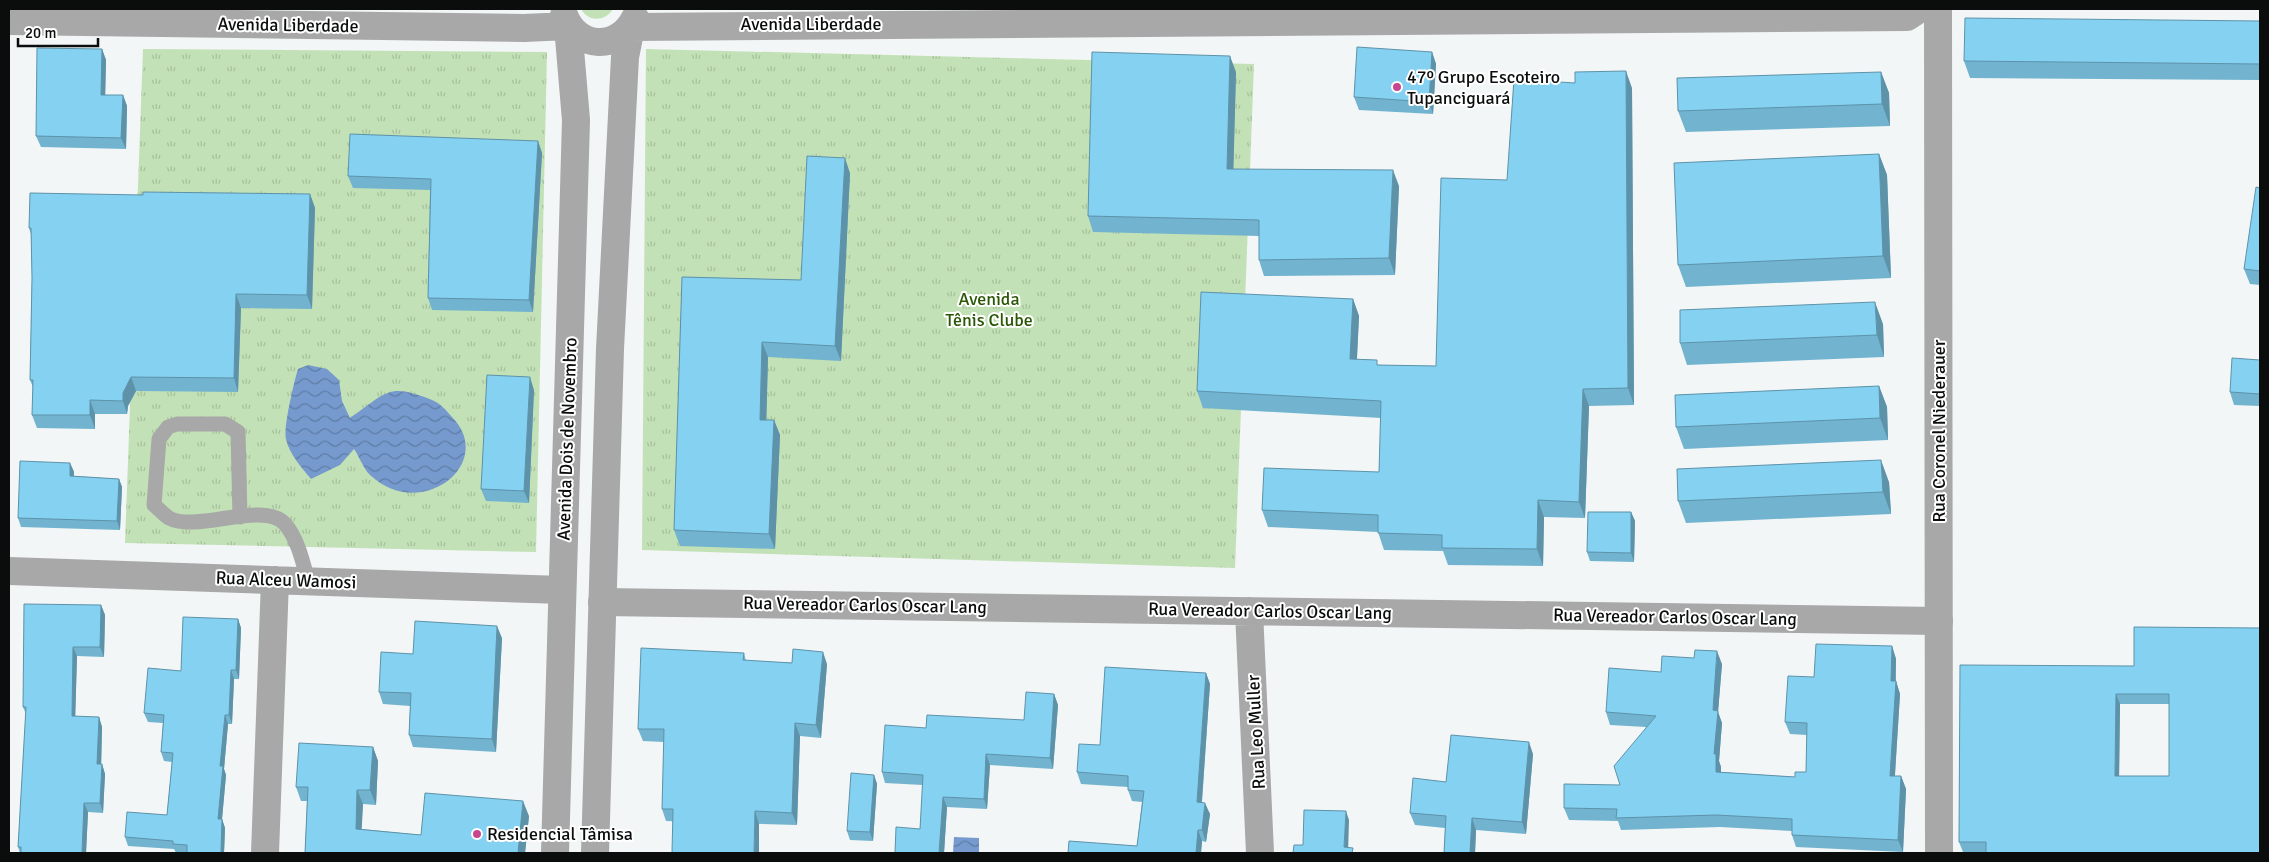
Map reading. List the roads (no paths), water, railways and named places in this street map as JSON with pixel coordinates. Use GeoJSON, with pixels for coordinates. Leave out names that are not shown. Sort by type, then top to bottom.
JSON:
{"type":"FeatureCollection","features":[{"type":"Feature","properties":{"kind":"street","name":"Avenida Liberdade"},"geometry":{"type":"LineString","coordinates":[[634,18],[1907,16],[1920,9]]}},
{"type":"Feature","properties":{"kind":"street","name":"Rua Coronel Niederauer"},"geometry":{"type":"LineString","coordinates":[[1938,9],[1939,853]]}},
{"type":"Feature","properties":{"kind":"street","name":"Avenida Liberdade"},"geometry":{"type":"LineString","coordinates":[[9,21],[505,28],[565,17]]}},
{"type":"Feature","properties":{"kind":"street"},"geometry":{"type":"LineString","coordinates":[[565,17],[582,38],[599,43],[617,39],[634,18]]}},
{"type":"Feature","properties":{"kind":"street","name":"Avenida Dois de Novembro"},"geometry":{"type":"LineString","coordinates":[[554,853],[576,120],[565,17]]}},
{"type":"Feature","properties":{"kind":"street"},"geometry":{"type":"LineString","coordinates":[[595,853],[610,349],[625,57],[634,18]]}},
{"type":"Feature","properties":{"kind":"street","name":"Rua Alceu Wamosi"},"geometry":{"type":"LineString","coordinates":[[9,571],[562,590],[602,602]]}},
{"type":"Feature","properties":{"kind":"street"},"geometry":{"type":"LineString","coordinates":[[265,853],[275,580]]}},
{"type":"Feature","properties":{"kind":"street","name":"Rua Vereador Carlos Oscar Lang"},"geometry":{"type":"LineString","coordinates":[[602,602],[1939,621]]}},
{"type":"Feature","properties":{"kind":"street","name":"Rua Leo Muller"},"geometry":{"type":"LineString","coordinates":[[1250,611],[1260,853]]}},
{"type":"Feature","properties":{"kind":"lane"},"geometry":{"type":"LineString","coordinates":[[240,518],[238,432],[225,424],[177,424],[168,427],[159,438],[154,505],[168,518],[182,522],[273,517],[285,524],[302,560],[308,581]]}},
{"type":"Feature","properties":{"kind":"water"},"geometry":{"type":"Polygon","coordinates":[[[308,365],[327,369],[339,380],[342,401],[350,418],[380,397],[396,391],[417,395],[438,403],[452,417],[463,435],[465,452],[459,468],[447,481],[430,490],[411,493],[390,488],[370,475],[354,449],[340,465],[311,479],[293,455],[285,433],[289,405],[298,369],[308,365]]]}},
{"type":"Feature","properties":{"kind":"water"},"geometry":{"type":"Polygon","coordinates":[[[954,837],[979,838],[979,853],[953,853],[954,837]]]}},
{"type":"Feature","properties":{"kind":"place","name":"47º Grupo Escoteiro Tupanciguará"},"geometry":{"type":"Point","coordinates":[1397,87]}},
{"type":"Feature","properties":{"kind":"place","name":"Residencial Tâmisa"},"geometry":{"type":"Point","coordinates":[477,834]}},
{"type":"Feature","properties":{"kind":"park label","name":"Avenida Tênis Clube"},"geometry":{"type":"Point","coordinates":[989,309]}}]}
